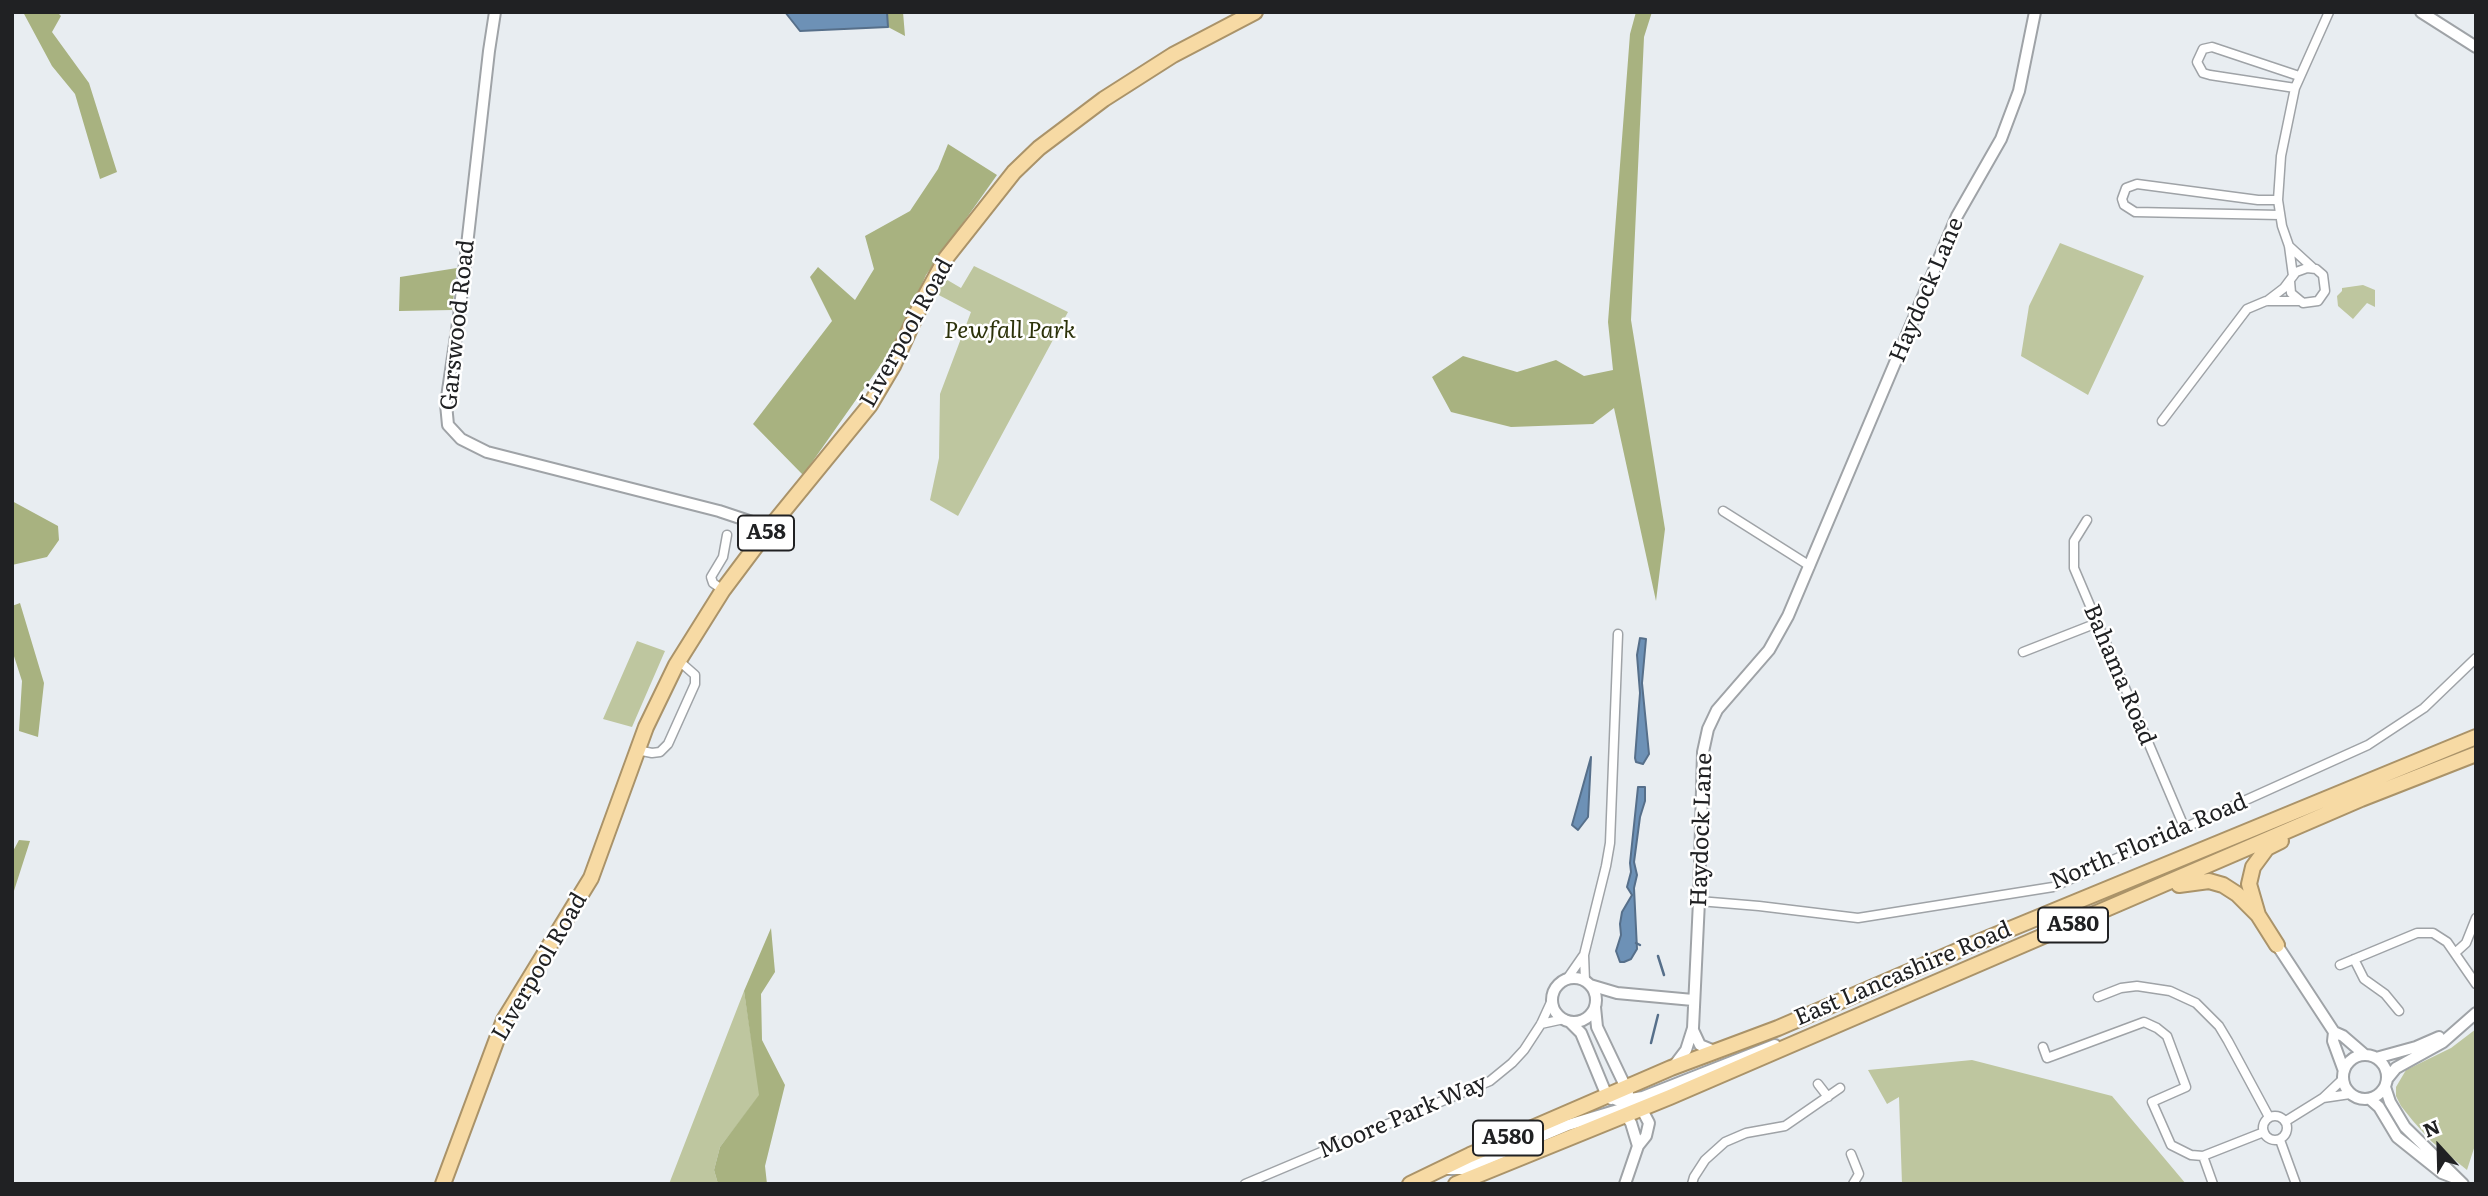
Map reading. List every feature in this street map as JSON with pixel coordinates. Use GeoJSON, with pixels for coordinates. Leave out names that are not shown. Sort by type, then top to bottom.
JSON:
{"type":"FeatureCollection","features":[{"type":"Feature","properties":{"kind":"highway","name":"Liverpool Road"},"geometry":{"type":"LineString","coordinates":[[443,1184],[494,1042],[517,996],[592,878],[637,750],[678,660],[723,590],[768,530],[870,405],[893,366],[940,268],[1014,172],[1053,137],[1135,79],[1192,44],[1255,12]]}},
{"type":"Feature","properties":{"kind":"highway","name":"East Lancashire Road"},"geometry":{"type":"LineString","coordinates":[[1456,1184],[1624,1112],[1634,1099],[1671,1068],[1717,1052],[2476,737]]}},
{"type":"Feature","properties":{"kind":"highway","name":"East Lancashire Road"},"geometry":{"type":"LineString","coordinates":[[1410,1184],[1607,1096],[1634,1099],[1847,1021],[2361,799],[2476,754]]}},
{"type":"Feature","properties":{"kind":"highway"},"geometry":{"type":"LineString","coordinates":[[2258,915],[2249,884],[2253,867],[2267,849],[2361,799]]}},
{"type":"Feature","properties":{"kind":"highway"},"geometry":{"type":"LineString","coordinates":[[2137,897],[2190,882],[2209,881],[2223,885],[2238,894],[2258,915],[2277,945]]}},
{"type":"Feature","properties":{"kind":"street","name":"Garswood Road"},"geometry":{"type":"LineString","coordinates":[[495,12],[460,311],[446,404],[448,425],[461,439],[487,452],[719,510],[768,530]]}},
{"type":"Feature","properties":{"kind":"street","name":"Haydock Lane"},"geometry":{"type":"LineString","coordinates":[[1671,1068],[1686,1050],[1693,1028],[1703,752],[1707,729],[1717,710],[1769,650],[1788,616],[1958,216],[2001,139],[2019,91],[2035,12]]}},
{"type":"Feature","properties":{"kind":"street"},"geometry":{"type":"LineString","coordinates":[[2299,301],[2291,293],[2289,246],[2278,200],[2281,156],[2299,76],[2329,12]]}},
{"type":"Feature","properties":{"kind":"street"},"geometry":{"type":"LineString","coordinates":[[2421,12],[2476,47]]}},
{"type":"Feature","properties":{"kind":"street"},"geometry":{"type":"LineString","coordinates":[[2295,88],[2210,75],[2203,73],[2197,62],[2203,49],[2212,47],[2299,76]]}},
{"type":"Feature","properties":{"kind":"street"},"geometry":{"type":"LineString","coordinates":[[2278,200],[2258,200],[2137,184],[2126,188],[2122,199],[2124,205],[2134,212],[2280,215]]}},
{"type":"Feature","properties":{"kind":"street"},"geometry":{"type":"LineString","coordinates":[[2162,421],[2242,313],[2252,305],[2266,301],[2314,303],[2325,292],[2325,280],[2319,271],[2289,246]]}},
{"type":"Feature","properties":{"kind":"street"},"geometry":{"type":"LineString","coordinates":[[2266,301],[2301,269],[2313,268]]}},
{"type":"Feature","properties":{"kind":"street"},"geometry":{"type":"LineString","coordinates":[[1723,511],[1810,566]]}},
{"type":"Feature","properties":{"kind":"street","name":"Bahama Road"},"geometry":{"type":"LineString","coordinates":[[2087,520],[2074,541],[2074,568],[2185,829]]}},
{"type":"Feature","properties":{"kind":"street"},"geometry":{"type":"LineString","coordinates":[[714,540],[726,539],[723,557],[711,579],[723,590]]}},
{"type":"Feature","properties":{"kind":"street"},"geometry":{"type":"LineString","coordinates":[[2023,652],[2097,623]]}},
{"type":"Feature","properties":{"kind":"street"},"geometry":{"type":"LineString","coordinates":[[1618,634],[1610,843],[1606,866],[1584,955],[1567,979],[1555,990],[1552,1000],[1555,1012],[1581,1034],[1607,1096],[1624,1112],[1635,1131],[1638,1146]]}},
{"type":"Feature","properties":{"kind":"street","name":"North Florida Road"},"geometry":{"type":"LineString","coordinates":[[1699,901],[1759,905],[1858,918],[2053,887],[2368,745],[2424,708],[2476,658]]}},
{"type":"Feature","properties":{"kind":"street"},"geometry":{"type":"LineString","coordinates":[[637,750],[660,752],[668,744],[690,696],[695,675],[678,660]]}},
{"type":"Feature","properties":{"kind":"street"},"geometry":{"type":"LineString","coordinates":[[2455,953],[2466,943],[2476,918]]}},
{"type":"Feature","properties":{"kind":"street"},"geometry":{"type":"LineString","coordinates":[[2340,965],[2417,933],[2432,933],[2447,942],[2476,984]]}},
{"type":"Feature","properties":{"kind":"street"},"geometry":{"type":"LineString","coordinates":[[2277,945],[2334,1032],[2384,1067],[2390,1102],[2404,1127],[2459,1181]]}},
{"type":"Feature","properties":{"kind":"street"},"geometry":{"type":"LineString","coordinates":[[1584,955],[1588,983],[1595,1004],[1597,1027],[1649,1123],[1625,1184]]}},
{"type":"Feature","properties":{"kind":"street"},"geometry":{"type":"LineString","coordinates":[[2354,958],[2364,979],[2385,994],[2399,1011]]}},
{"type":"Feature","properties":{"kind":"street"},"geometry":{"type":"LineString","coordinates":[[1567,979],[1580,979],[1617,993],[1693,1000]]}},
{"type":"Feature","properties":{"kind":"street"},"geometry":{"type":"LineString","coordinates":[[2098,997],[2122,988],[2153,987],[2182,995],[2196,1003],[2219,1026],[2269,1117]]}},
{"type":"Feature","properties":{"kind":"street"},"geometry":{"type":"LineString","coordinates":[[1541,1024],[1582,1021],[1588,1017],[1595,1004],[1617,993]]}},
{"type":"Feature","properties":{"kind":"street","name":"Moore Park Way"},"geometry":{"type":"LineString","coordinates":[[1245,1184],[1490,1081],[1513,1063],[1541,1024],[1552,1000]]}},
{"type":"Feature","properties":{"kind":"street"},"geometry":{"type":"LineString","coordinates":[[2323,1098],[2350,1094],[2360,1099],[2370,1099],[2381,1093],[2396,1068],[2442,1042],[2476,1013]]}},
{"type":"Feature","properties":{"kind":"street"},"geometry":{"type":"LineString","coordinates":[[2043,1047],[2047,1058],[2144,1022],[2167,1035],[2186,1087],[2152,1102],[2171,1145],[2191,1155],[2203,1156],[2264,1132]]}},
{"type":"Feature","properties":{"kind":"street"},"geometry":{"type":"LineString","coordinates":[[1693,1028],[1700,1045],[1717,1052]]}},
{"type":"Feature","properties":{"kind":"street"},"geometry":{"type":"LineString","coordinates":[[2334,1032],[2333,1041],[2350,1094]]}},
{"type":"Feature","properties":{"kind":"street"},"geometry":{"type":"LineString","coordinates":[[2286,1121],[2323,1098],[2353,1059],[2392,1055],[2448,1035]]}},
{"type":"Feature","properties":{"kind":"street"},"geometry":{"type":"LineString","coordinates":[[1818,1084],[1828,1097]]}},
{"type":"Feature","properties":{"kind":"street"},"geometry":{"type":"LineString","coordinates":[[1692,1184],[1705,1160],[1725,1142],[1746,1133],[1785,1126],[1840,1088]]}},
{"type":"Feature","properties":{"kind":"street"},"geometry":{"type":"LineString","coordinates":[[2370,1099],[2397,1137],[2442,1174],[2459,1181]]}},
{"type":"Feature","properties":{"kind":"street"},"geometry":{"type":"LineString","coordinates":[[1442,1170],[1464,1169],[1567,1125],[1624,1112]]}},
{"type":"Feature","properties":{"kind":"street"},"geometry":{"type":"LineString","coordinates":[[2280,1116],[2286,1121],[2287,1132],[2280,1140],[2270,1139],[2264,1132],[2263,1125],[2269,1117],[2280,1116]]}},
{"type":"Feature","properties":{"kind":"street"},"geometry":{"type":"LineString","coordinates":[[2280,1140],[2296,1184]]}},
{"type":"Feature","properties":{"kind":"street"},"geometry":{"type":"LineString","coordinates":[[1851,1154],[1859,1174],[1853,1184]]}},
{"type":"Feature","properties":{"kind":"street"},"geometry":{"type":"LineString","coordinates":[[2203,1156],[2213,1184]]}},
{"type":"Feature","properties":{"kind":"green space"},"geometry":{"type":"Polygon","coordinates":[[[23,12],[57,12],[61,16],[52,32],[89,83],[117,172],[100,179],[75,94],[52,66],[23,12]]]}},
{"type":"Feature","properties":{"kind":"green space"},"geometry":{"type":"Polygon","coordinates":[[[887,12],[903,12],[905,36],[888,27],[887,12]]]}},
{"type":"Feature","properties":{"kind":"green space"},"geometry":{"type":"Polygon","coordinates":[[[1636,12],[1652,12],[1644,37],[1631,320],[1665,529],[1656,601],[1614,408],[1593,424],[1511,427],[1451,412],[1432,377],[1463,356],[1517,372],[1556,360],[1584,376],[1613,370],[1608,322],[1630,34],[1636,12]]]}},
{"type":"Feature","properties":{"kind":"green space"},"geometry":{"type":"Polygon","coordinates":[[[948,144],[997,175],[926,275],[896,343],[803,475],[753,424],[832,321],[810,277],[818,267],[855,300],[874,269],[865,236],[910,211],[938,169],[948,144]]]}},
{"type":"Feature","properties":{"kind":"green space"},"geometry":{"type":"Polygon","coordinates":[[[2060,243],[2144,276],[2088,395],[2021,356],[2029,306],[2060,243]]]}},
{"type":"Feature","properties":{"kind":"green space","name":"Pewfall Park"},"geometry":{"type":"Polygon","coordinates":[[[974,266],[1068,312],[958,516],[930,500],[939,458],[940,394],[971,312],[935,293],[944,278],[961,288],[974,266]]]}},
{"type":"Feature","properties":{"kind":"green space"},"geometry":{"type":"Polygon","coordinates":[[[457,268],[452,310],[399,311],[400,277],[457,268]]]}},
{"type":"Feature","properties":{"kind":"green space"},"geometry":{"type":"Polygon","coordinates":[[[2363,285],[2375,290],[2375,307],[2367,303],[2353,319],[2338,306],[2337,296],[2342,288],[2363,285]]]}},
{"type":"Feature","properties":{"kind":"green space"},"geometry":{"type":"Polygon","coordinates":[[[12,501],[58,526],[59,540],[47,557],[12,565],[12,501]]]}},
{"type":"Feature","properties":{"kind":"green space"},"geometry":{"type":"Polygon","coordinates":[[[20,603],[44,683],[38,737],[19,731],[22,681],[12,650],[12,606],[20,603]]]}},
{"type":"Feature","properties":{"kind":"green space"},"geometry":{"type":"Polygon","coordinates":[[[637,641],[665,651],[632,727],[603,719],[637,641]]]}},
{"type":"Feature","properties":{"kind":"green space"},"geometry":{"type":"Polygon","coordinates":[[[19,840],[30,841],[12,897],[12,853],[19,840]]]}},
{"type":"Feature","properties":{"kind":"green space"},"geometry":{"type":"Polygon","coordinates":[[[771,928],[775,972],[761,994],[762,1040],[785,1085],[765,1166],[767,1184],[718,1184],[714,1170],[720,1147],[759,1095],[744,991],[771,928]]]}},
{"type":"Feature","properties":{"kind":"green space"},"geometry":{"type":"Polygon","coordinates":[[[744,991],[760,1095],[720,1147],[714,1170],[718,1184],[669,1184],[744,991]]]}},
{"type":"Feature","properties":{"kind":"green space"},"geometry":{"type":"Polygon","coordinates":[[[2476,1029],[2476,1142],[2467,1170],[2431,1141],[2413,1121],[2396,1096],[2396,1087],[2406,1070],[2451,1048],[2476,1029]]]}},
{"type":"Feature","properties":{"kind":"green space"},"geometry":{"type":"Polygon","coordinates":[[[1972,1060],[2112,1096],[2186,1184],[1902,1184],[1899,1097],[1887,1104],[1868,1070],[1972,1060]]]}},
{"type":"Feature","properties":{"kind":"water"},"geometry":{"type":"Polygon","coordinates":[[[785,12],[887,12],[888,27],[800,31],[785,12]]]}},
{"type":"Feature","properties":{"kind":"water"},"geometry":{"type":"Polygon","coordinates":[[[1640,638],[1646,639],[1642,683],[1649,754],[1643,764],[1636,762],[1635,758],[1640,693],[1637,655],[1640,638]]]}},
{"type":"Feature","properties":{"kind":"water"},"geometry":{"type":"Polygon","coordinates":[[[1591,757],[1588,817],[1578,830],[1572,825],[1591,757]]]}},
{"type":"Feature","properties":{"kind":"water"},"geometry":{"type":"Polygon","coordinates":[[[1638,787],[1645,787],[1645,801],[1634,862],[1637,875],[1634,888],[1637,949],[1631,959],[1620,962],[1616,951],[1621,935],[1622,912],[1632,895],[1627,887],[1631,872],[1638,787]]]}},
{"type":"Feature","properties":{"kind":"waterway"},"geometry":{"type":"LineString","coordinates":[[1636,943],[1640,945]]}},
{"type":"Feature","properties":{"kind":"waterway"},"geometry":{"type":"LineString","coordinates":[[1658,956],[1664,975]]}},
{"type":"Feature","properties":{"kind":"waterway"},"geometry":{"type":"LineString","coordinates":[[1651,1043],[1658,1015]]}}]}
